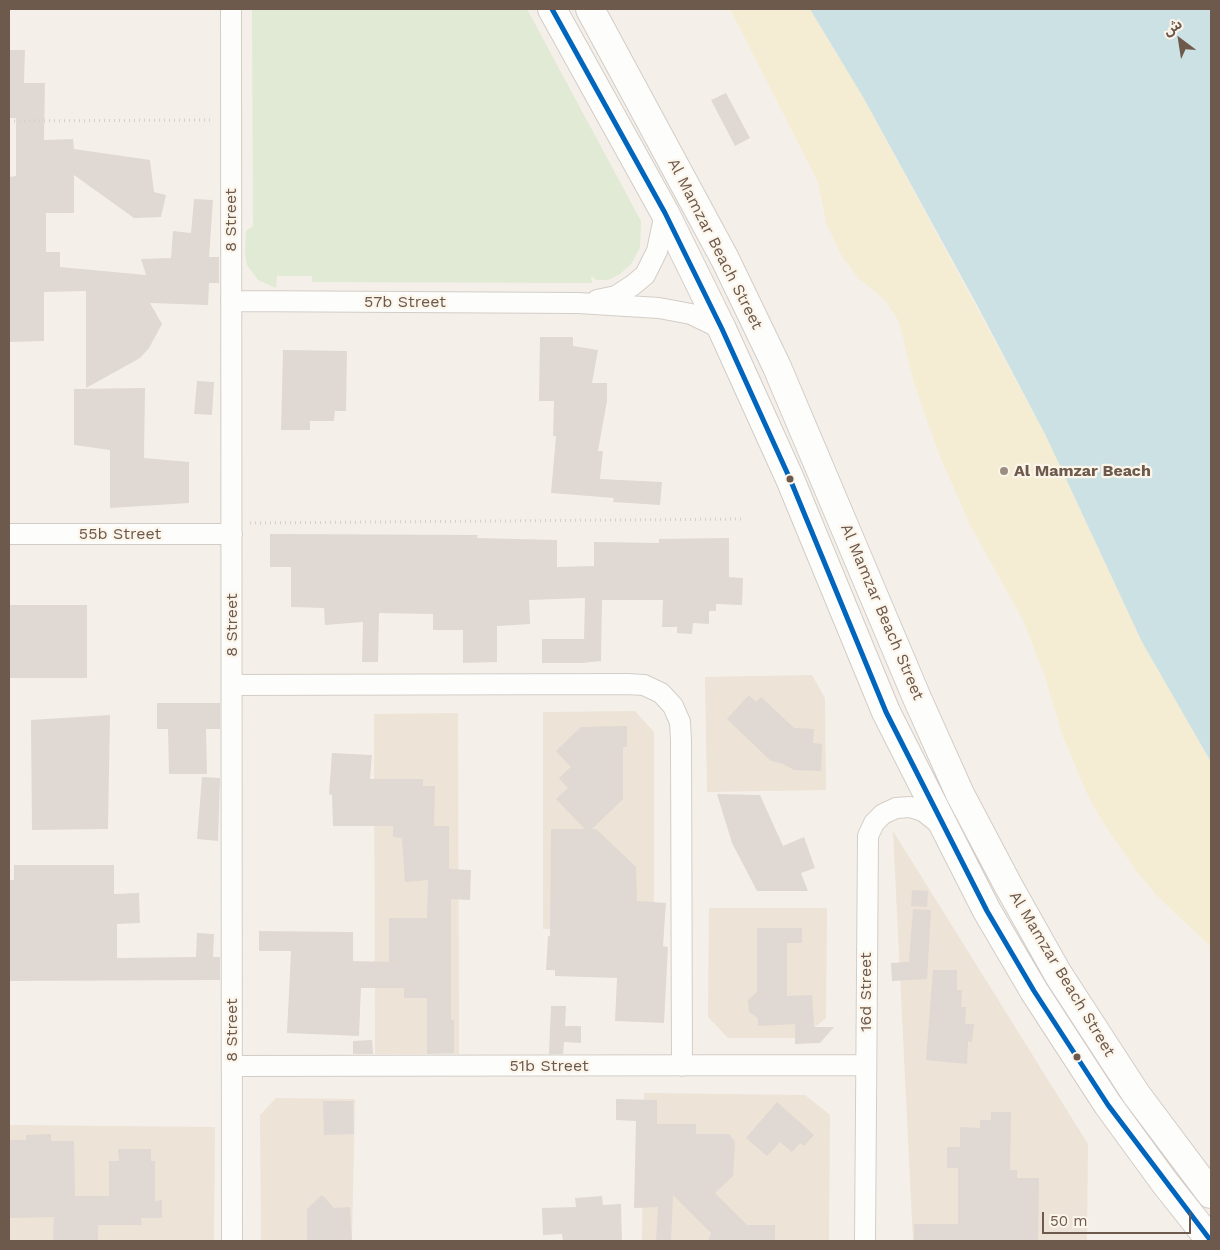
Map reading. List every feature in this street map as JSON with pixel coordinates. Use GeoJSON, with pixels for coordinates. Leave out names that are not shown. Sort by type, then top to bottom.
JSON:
{"type":"FeatureCollection","features":[{"type":"Feature","properties":{"kind":"main road","name":"Al Mamzar Beach Street"},"geometry":{"type":"LineString","coordinates":[[552,9],[664,213],[722,329],[790,479],[886,712],[942,826],[987,910],[1034,991],[1099,1092],[1164,1183],[1211,1241]]}},
{"type":"Feature","properties":{"kind":"main road","name":"Al Mamzar Beach Street"},"geometry":{"type":"LineString","coordinates":[[590,9],[720,250],[777,367],[921,707],[960,794],[1058,974],[1131,1086],[1211,1194]]}},
{"type":"Feature","properties":{"kind":"main road"},"geometry":{"type":"LineString","coordinates":[[1164,1183],[1188,1241]]}},
{"type":"Feature","properties":{"kind":"street","name":"8 Street"},"geometry":{"type":"LineString","coordinates":[[231,9],[232,1241]]}},
{"type":"Feature","properties":{"kind":"street","name":"57b Street"},"geometry":{"type":"LineString","coordinates":[[578,304],[616,296],[633,286],[645,274],[657,251],[664,213]]}},
{"type":"Feature","properties":{"kind":"street","name":"57b Street"},"geometry":{"type":"LineString","coordinates":[[232,301],[578,304],[677,310],[722,329]]}},
{"type":"Feature","properties":{"kind":"street","name":"55b Street"},"geometry":{"type":"LineString","coordinates":[[9,534],[232,528]]}},
{"type":"Feature","properties":{"kind":"street"},"geometry":{"type":"LineString","coordinates":[[232,685],[627,684],[644,685],[660,693],[673,706],[677,714],[682,740],[682,1066]]}},
{"type":"Feature","properties":{"kind":"street","name":"16d Street"},"geometry":{"type":"LineString","coordinates":[[865,1241],[868,836],[874,823],[883,814],[896,808],[910,807],[923,811],[942,826]]}},
{"type":"Feature","properties":{"kind":"street","name":"51b Street"},"geometry":{"type":"LineString","coordinates":[[232,1066],[866,1065]]}},
{"type":"Feature","properties":{"kind":"path"},"geometry":{"type":"LineString","coordinates":[[9,121],[231,120]]}},
{"type":"Feature","properties":{"kind":"path"},"geometry":{"type":"LineString","coordinates":[[232,528],[745,519]]}},
{"type":"Feature","properties":{"kind":"shaded area"},"geometry":{"type":"Polygon","coordinates":[[[810,9],[1211,9],[1211,762],[1142,642],[1046,436],[977,305],[863,97],[810,9]]]}},
{"type":"Feature","properties":{"kind":"shaded area"},"geometry":{"type":"Polygon","coordinates":[[[812,675],[825,698],[826,790],[707,792],[705,677],[812,675]]]}},
{"type":"Feature","properties":{"kind":"shaded area"},"geometry":{"type":"Polygon","coordinates":[[[635,711],[654,732],[654,928],[543,929],[543,712],[635,711]]]}},
{"type":"Feature","properties":{"kind":"shaded area"},"geometry":{"type":"Polygon","coordinates":[[[458,713],[459,1054],[375,1054],[374,714],[458,713]]]}},
{"type":"Feature","properties":{"kind":"shaded area"},"geometry":{"type":"Polygon","coordinates":[[[893,831],[1088,1144],[1087,1241],[913,1241],[893,831]]]}},
{"type":"Feature","properties":{"kind":"shaded area"},"geometry":{"type":"Polygon","coordinates":[[[709,908],[827,908],[826,1018],[802,1038],[728,1038],[708,1017],[709,908]]]}},
{"type":"Feature","properties":{"kind":"shaded area"},"geometry":{"type":"Polygon","coordinates":[[[644,1093],[805,1095],[830,1115],[829,1241],[642,1241],[644,1093]]]}},
{"type":"Feature","properties":{"kind":"shaded area"},"geometry":{"type":"Polygon","coordinates":[[[276,1098],[355,1099],[352,1241],[261,1241],[260,1115],[276,1098]]]}},
{"type":"Feature","properties":{"kind":"shaded area"},"geometry":{"type":"Polygon","coordinates":[[[9,1125],[215,1127],[214,1241],[9,1241],[9,1125]]]}},
{"type":"Feature","properties":{"kind":"green space"},"geometry":{"type":"Polygon","coordinates":[[[252,9],[527,9],[641,221],[640,248],[631,264],[620,274],[608,280],[596,280],[591,276],[592,283],[312,282],[312,276],[277,276],[276,288],[258,280],[247,265],[245,254],[246,231],[253,226],[252,9]]]}},
{"type":"Feature","properties":{"kind":"sand","name":"Al Mamzar Beach"},"geometry":{"type":"Polygon","coordinates":[[[730,9],[810,9],[863,97],[1046,436],[1142,642],[1211,762],[1211,947],[1157,896],[1138,873],[1104,824],[1088,796],[1063,737],[1045,677],[1023,620],[970,525],[938,452],[914,383],[899,322],[885,300],[858,278],[840,253],[827,225],[817,180],[730,9]]]}},
{"type":"Feature","properties":{"kind":"building"},"geometry":{"type":"Polygon","coordinates":[[[9,50],[25,50],[24,83],[45,83],[44,140],[73,139],[74,149],[150,160],[154,192],[166,195],[161,217],[134,218],[74,175],[74,213],[46,213],[46,252],[60,252],[60,267],[146,275],[141,259],[171,258],[173,231],[191,233],[194,199],[213,200],[209,257],[219,257],[219,283],[209,283],[208,305],[150,303],[162,324],[149,348],[140,358],[86,388],[86,291],[44,292],[44,341],[9,342],[9,177],[16,176],[16,118],[9,118],[9,50]]]}},
{"type":"Feature","properties":{"kind":"building"},"geometry":{"type":"Polygon","coordinates":[[[726,93],[750,138],[735,146],[711,100],[726,93]]]}},
{"type":"Feature","properties":{"kind":"building"},"geometry":{"type":"Polygon","coordinates":[[[540,337],[573,337],[573,346],[598,350],[592,383],[607,383],[607,401],[598,451],[603,451],[600,479],[662,482],[660,505],[613,502],[614,498],[551,493],[556,436],[553,436],[554,401],[539,401],[540,337]]]}},
{"type":"Feature","properties":{"kind":"building"},"geometry":{"type":"Polygon","coordinates":[[[283,350],[347,351],[346,411],[335,411],[334,421],[310,421],[310,430],[281,430],[283,350]]]}},
{"type":"Feature","properties":{"kind":"building"},"geometry":{"type":"Polygon","coordinates":[[[197,381],[214,382],[212,415],[194,414],[197,381]]]}},
{"type":"Feature","properties":{"kind":"building"},"geometry":{"type":"Polygon","coordinates":[[[145,388],[144,458],[189,462],[189,503],[110,508],[110,450],[74,445],[74,389],[145,388]]]}},
{"type":"Feature","properties":{"kind":"building"},"geometry":{"type":"Polygon","coordinates":[[[270,534],[478,535],[477,538],[557,540],[557,567],[594,566],[594,542],[659,543],[659,539],[729,538],[729,577],[743,578],[742,605],[716,604],[716,611],[709,611],[709,624],[693,623],[692,634],[677,633],[677,627],[662,627],[663,600],[602,600],[601,661],[582,663],[542,663],[542,639],[584,639],[585,598],[529,600],[530,624],[497,626],[497,662],[463,663],[463,630],[433,630],[433,614],[379,613],[378,662],[362,662],[363,622],[325,625],[324,608],[291,607],[291,567],[270,567],[270,534]]]}},
{"type":"Feature","properties":{"kind":"building"},"geometry":{"type":"Polygon","coordinates":[[[9,605],[87,605],[87,678],[9,678],[9,605]]]}},
{"type":"Feature","properties":{"kind":"building"},"geometry":{"type":"Polygon","coordinates":[[[749,695],[756,702],[761,697],[794,728],[814,729],[813,743],[822,744],[821,771],[794,770],[783,764],[771,761],[727,719],[749,695]]]}},
{"type":"Feature","properties":{"kind":"building"},"geometry":{"type":"Polygon","coordinates":[[[157,703],[220,703],[220,729],[206,729],[207,774],[169,774],[168,729],[157,729],[157,703]]]}},
{"type":"Feature","properties":{"kind":"building"},"geometry":{"type":"Polygon","coordinates":[[[110,715],[108,829],[32,830],[31,720],[110,715]]]}},
{"type":"Feature","properties":{"kind":"building"},"geometry":{"type":"Polygon","coordinates":[[[627,726],[627,747],[623,747],[623,799],[592,829],[596,829],[636,867],[637,901],[666,903],[663,946],[668,947],[664,1023],[615,1021],[617,978],[555,976],[555,970],[546,970],[548,936],[550,936],[551,829],[585,829],[556,799],[568,788],[559,778],[571,767],[556,751],[581,727],[627,726]]]}},
{"type":"Feature","properties":{"kind":"building"},"geometry":{"type":"Polygon","coordinates":[[[332,753],[372,755],[370,779],[423,779],[423,786],[435,786],[434,826],[449,826],[449,869],[471,870],[470,900],[451,899],[451,1020],[454,1020],[454,1053],[427,1054],[427,998],[404,998],[404,988],[361,988],[359,1036],[287,1033],[291,951],[259,951],[259,931],[353,932],[353,961],[389,962],[389,918],[427,918],[428,880],[405,882],[402,838],[393,837],[393,826],[333,826],[332,795],[329,794],[332,753]]]}},
{"type":"Feature","properties":{"kind":"building"},"geometry":{"type":"Polygon","coordinates":[[[202,777],[220,778],[218,841],[197,839],[202,777]]]}},
{"type":"Feature","properties":{"kind":"building"},"geometry":{"type":"Polygon","coordinates":[[[717,794],[760,795],[783,846],[804,837],[815,868],[801,873],[808,891],[757,891],[732,843],[717,794]]]}},
{"type":"Feature","properties":{"kind":"building"},"geometry":{"type":"Polygon","coordinates":[[[14,865],[114,865],[114,894],[139,893],[140,923],[117,924],[117,958],[196,957],[197,933],[214,934],[213,957],[220,957],[220,980],[9,981],[9,880],[14,880],[14,865]]]}},
{"type":"Feature","properties":{"kind":"building"},"geometry":{"type":"Polygon","coordinates":[[[912,890],[928,891],[927,907],[911,906],[912,890]]]}},
{"type":"Feature","properties":{"kind":"building"},"geometry":{"type":"Polygon","coordinates":[[[913,909],[931,910],[927,979],[892,981],[891,963],[909,962],[913,909]]]}},
{"type":"Feature","properties":{"kind":"building"},"geometry":{"type":"Polygon","coordinates":[[[757,928],[802,928],[802,943],[787,943],[787,996],[812,995],[814,1027],[834,1027],[820,1043],[795,1044],[795,1024],[758,1026],[758,1018],[749,1012],[748,1000],[757,992],[757,928]]]}},
{"type":"Feature","properties":{"kind":"building"},"geometry":{"type":"Polygon","coordinates":[[[933,970],[957,970],[957,990],[962,990],[961,1007],[966,1007],[965,1024],[974,1024],[972,1042],[968,1041],[967,1064],[926,1060],[933,970]]]}},
{"type":"Feature","properties":{"kind":"building"},"geometry":{"type":"Polygon","coordinates":[[[551,1006],[566,1006],[565,1026],[581,1026],[581,1043],[564,1042],[563,1054],[549,1054],[551,1006]]]}},
{"type":"Feature","properties":{"kind":"building"},"geometry":{"type":"Polygon","coordinates":[[[372,1040],[373,1054],[353,1054],[353,1041],[372,1040]]]}},
{"type":"Feature","properties":{"kind":"building"},"geometry":{"type":"Polygon","coordinates":[[[616,1099],[657,1100],[657,1124],[696,1124],[696,1134],[729,1134],[735,1142],[733,1176],[715,1193],[747,1225],[775,1225],[775,1241],[708,1241],[711,1233],[673,1195],[671,1241],[656,1241],[658,1207],[634,1208],[636,1121],[616,1120],[616,1099]]]}},
{"type":"Feature","properties":{"kind":"building"},"geometry":{"type":"Polygon","coordinates":[[[323,1101],[353,1101],[354,1134],[324,1135],[323,1101]]]}},
{"type":"Feature","properties":{"kind":"building"},"geometry":{"type":"Polygon","coordinates":[[[777,1102],[814,1135],[804,1146],[800,1143],[792,1152],[780,1142],[767,1156],[746,1138],[777,1102]]]}},
{"type":"Feature","properties":{"kind":"building"},"geometry":{"type":"Polygon","coordinates":[[[991,1112],[1011,1112],[1010,1170],[1017,1170],[1017,1178],[1039,1178],[1038,1241],[914,1241],[914,1224],[958,1224],[958,1168],[947,1168],[947,1147],[960,1147],[960,1127],[980,1128],[980,1120],[991,1120],[991,1112]]]}},
{"type":"Feature","properties":{"kind":"building"},"geometry":{"type":"Polygon","coordinates":[[[51,1134],[51,1141],[74,1141],[75,1196],[109,1196],[109,1161],[119,1161],[118,1149],[151,1149],[151,1161],[155,1161],[155,1201],[162,1200],[162,1218],[141,1218],[142,1225],[98,1225],[98,1241],[53,1241],[54,1217],[9,1218],[9,1140],[26,1140],[26,1135],[51,1134]]]}},
{"type":"Feature","properties":{"kind":"building"},"geometry":{"type":"Polygon","coordinates":[[[322,1195],[334,1208],[350,1207],[352,1241],[307,1241],[307,1209],[322,1195]]]}},
{"type":"Feature","properties":{"kind":"building"},"geometry":{"type":"Polygon","coordinates":[[[602,1196],[603,1205],[621,1204],[622,1241],[563,1241],[562,1234],[543,1235],[542,1208],[576,1207],[575,1198],[602,1196]]]}},
{"type":"Feature","properties":{"kind":"transit line"},"geometry":{"type":"LineString","coordinates":[[552,9],[665,213],[722,329],[790,479],[886,712],[987,911],[1034,991],[1108,1105],[1211,1241]]}},
{"type":"Feature","properties":{"kind":"place","name":"Al Mamzar Beach"},"geometry":{"type":"Point","coordinates":[1004,471]}}]}
